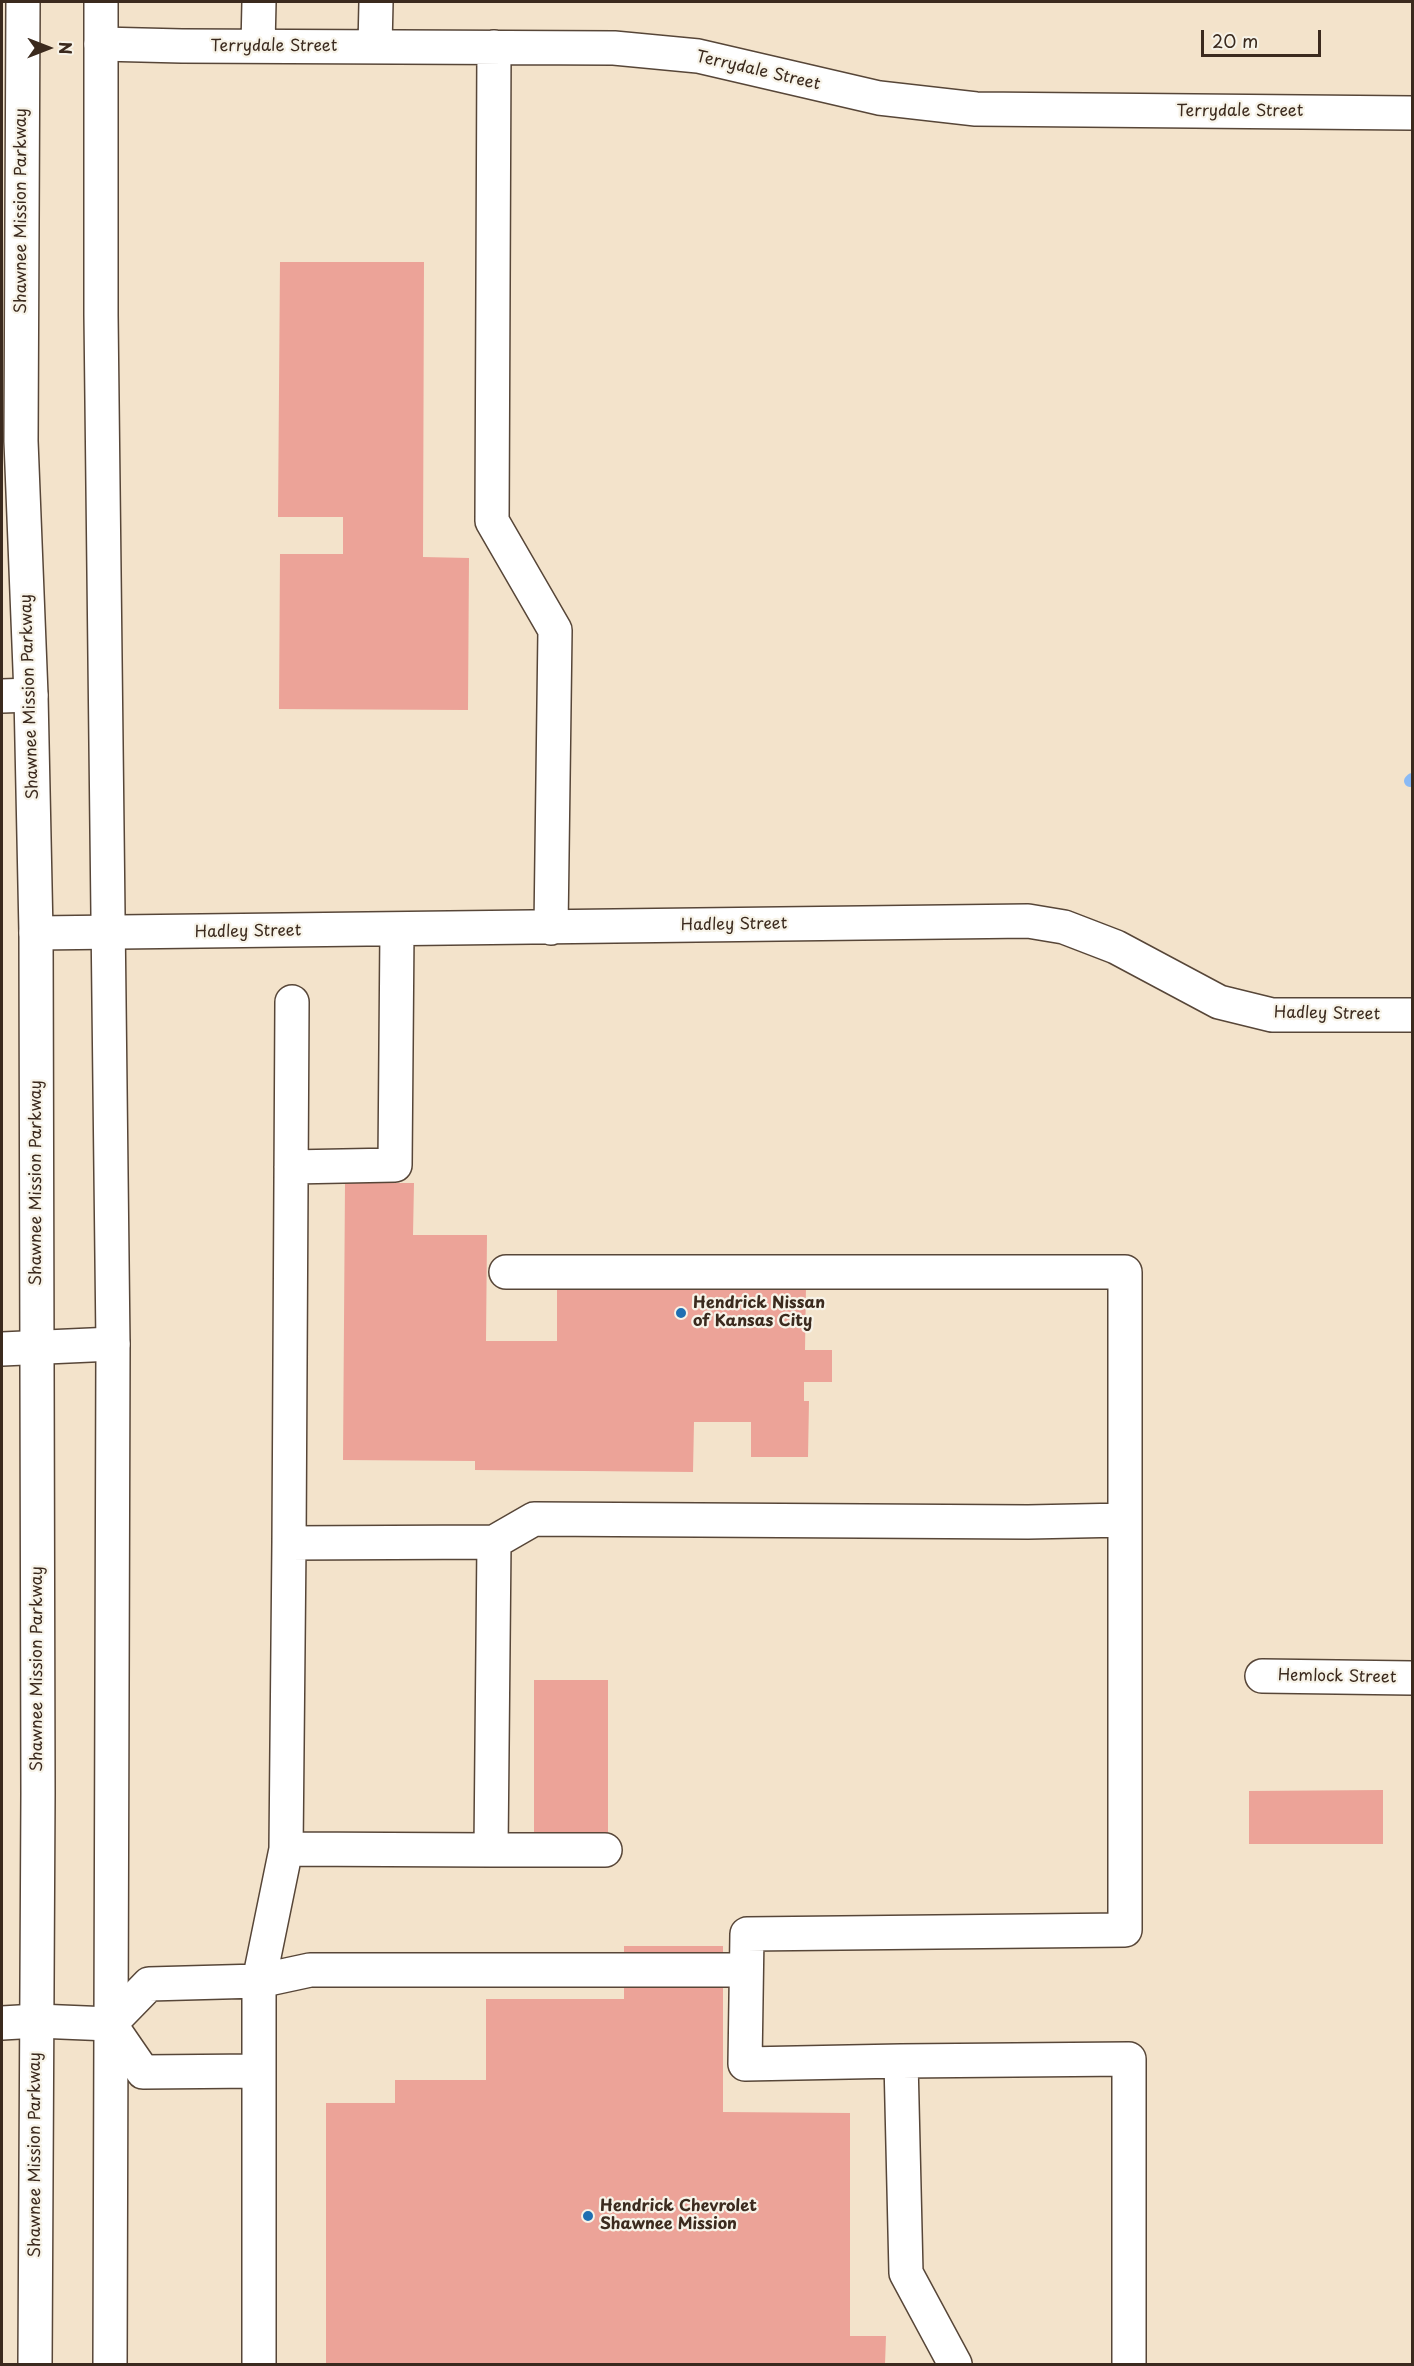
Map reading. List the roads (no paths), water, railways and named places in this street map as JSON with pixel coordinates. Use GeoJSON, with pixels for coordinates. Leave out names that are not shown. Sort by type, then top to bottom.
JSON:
{"type":"FeatureCollection","features":[{"type":"Feature","properties":{"kind":"main road","name":"Shawnee Mission Parkway"},"geometry":{"type":"LineString","coordinates":[[23,2],[21,441],[16,695],[36,933],[38,1346],[35,2364]]}},
{"type":"Feature","properties":{"kind":"main road"},"geometry":{"type":"LineString","coordinates":[[101,2],[101,315],[113,1344],[110,2364]]}},
{"type":"Feature","properties":{"kind":"main road"},"geometry":{"type":"LineString","coordinates":[[258,46],[259,2]]}},
{"type":"Feature","properties":{"kind":"main road"},"geometry":{"type":"LineString","coordinates":[[375,47],[376,2]]}},
{"type":"Feature","properties":{"kind":"main road","name":"Terrydale Street"},"geometry":{"type":"LineString","coordinates":[[101,44],[614,48],[698,56],[879,98],[976,109],[1413,113]]}},
{"type":"Feature","properties":{"kind":"main road"},"geometry":{"type":"LineString","coordinates":[[494,47],[492,521],[555,630],[551,928]]}},
{"type":"Feature","properties":{"kind":"main road","name":"Hadley Street"},"geometry":{"type":"LineString","coordinates":[[36,933],[110,934],[1028,921],[1064,927],[1116,947],[1219,1002],[1272,1015],[1413,1015]]}},
{"type":"Feature","properties":{"kind":"main road"},"geometry":{"type":"LineString","coordinates":[[291,1167],[395,1165],[397,930]]}},
{"type":"Feature","properties":{"kind":"main road"},"geometry":{"type":"LineString","coordinates":[[259,2364],[259,1981],[286,1849],[292,1002]]}},
{"type":"Feature","properties":{"kind":"main road"},"geometry":{"type":"LineString","coordinates":[[506,1272],[1125,1272],[1125,1930],[747,1934],[745,2064],[1129,2059],[1130,2364]]}},
{"type":"Feature","properties":{"kind":"main road"},"geometry":{"type":"LineString","coordinates":[[2,1349],[113,1344]]}},
{"type":"Feature","properties":{"kind":"main road"},"geometry":{"type":"LineString","coordinates":[[289,1543],[494,1542],[534,1519],[1017,1522],[1125,1520]]}},
{"type":"Feature","properties":{"kind":"main road"},"geometry":{"type":"LineString","coordinates":[[491,1850],[494,1542]]}},
{"type":"Feature","properties":{"kind":"main road","name":"Hemlock Street"},"geometry":{"type":"LineString","coordinates":[[1262,1676],[1413,1678]]}},
{"type":"Feature","properties":{"kind":"main road"},"geometry":{"type":"LineString","coordinates":[[286,1849],[604,1850]]}},
{"type":"Feature","properties":{"kind":"main road"},"geometry":{"type":"LineString","coordinates":[[2,2023],[37,2021],[110,2024],[149,1984],[259,1981],[310,1970],[746,1970]]}},
{"type":"Feature","properties":{"kind":"main road"},"geometry":{"type":"LineString","coordinates":[[110,2024],[143,2072],[259,2071]]}},
{"type":"Feature","properties":{"kind":"main road"},"geometry":{"type":"LineString","coordinates":[[902,2061],[906,2273],[954,2364]]}},
{"type":"Feature","properties":{"kind":"place","name":"Hendrick Nissan of Kansas City"},"geometry":{"type":"Point","coordinates":[681,1313]}},
{"type":"Feature","properties":{"kind":"place","name":"Hendrick Chevrolet Shawnee Mission"},"geometry":{"type":"Point","coordinates":[588,2216]}}]}
